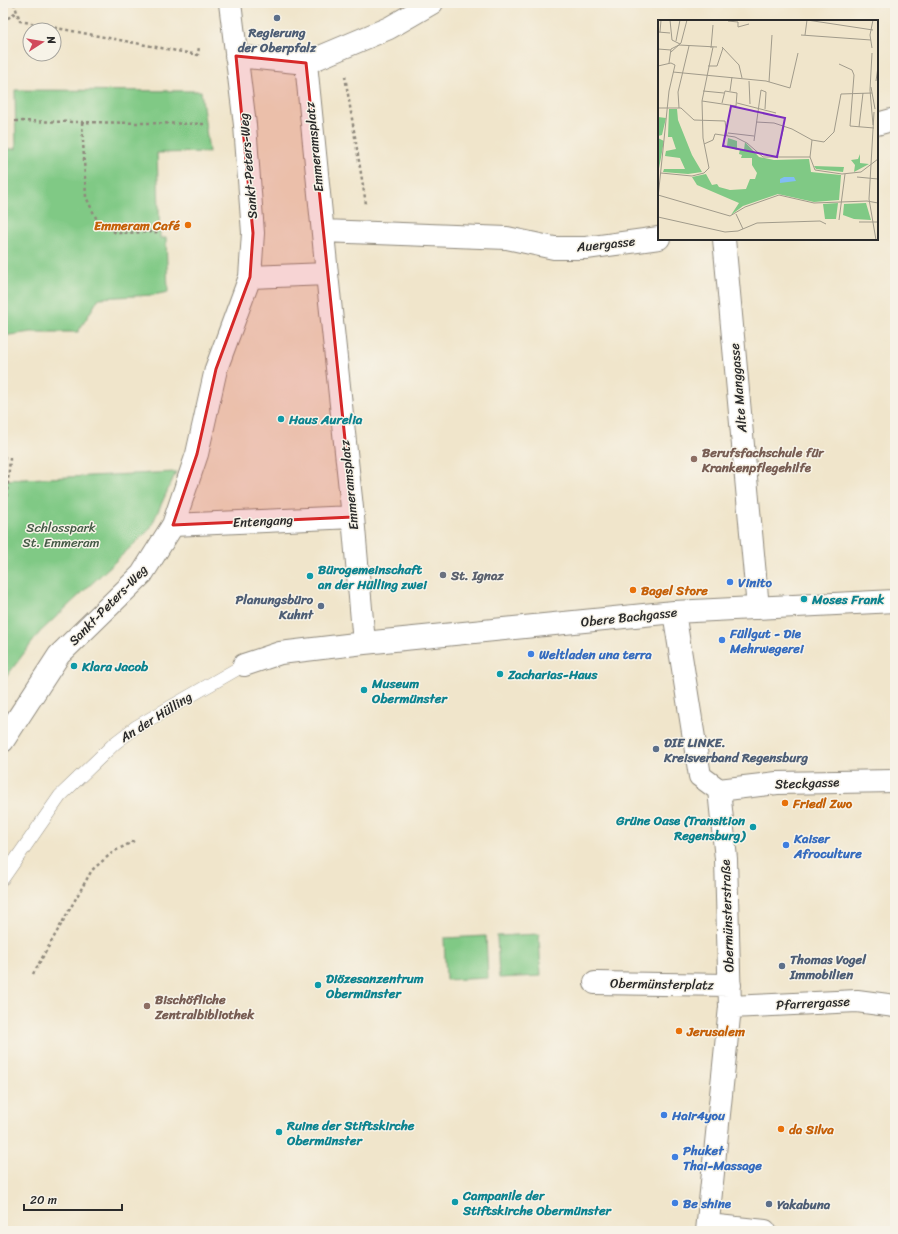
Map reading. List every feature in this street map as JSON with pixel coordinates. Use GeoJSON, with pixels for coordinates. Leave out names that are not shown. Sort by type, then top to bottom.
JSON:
{"type":"FeatureCollection","features":[{"type":"Feature","properties":{"kind":"street","name":"Sankt-Peters-Weg"},"geometry":{"type":"LineString","coordinates":[[3,741],[59,655],[142,574],[173,525],[197,454],[216,369],[250,276],[253,233],[245,125],[230,3]]}},
{"type":"Feature","properties":{"kind":"street"},"geometry":{"type":"LineString","coordinates":[[236,56],[306,63],[389,28],[432,3]]}},
{"type":"Feature","properties":{"kind":"street","name":"Emmeramsplatz"},"geometry":{"type":"LineString","coordinates":[[306,63],[353,517],[364,644]]}},
{"type":"Feature","properties":{"kind":"street"},"geometry":{"type":"LineString","coordinates":[[878,124],[895,119]]}},
{"type":"Feature","properties":{"kind":"street"},"geometry":{"type":"LineString","coordinates":[[323,231],[370,232]]}},
{"type":"Feature","properties":{"kind":"street","name":"Auergasse"},"geometry":{"type":"LineString","coordinates":[[370,232],[507,238],[554,248],[586,248],[658,238]]}},
{"type":"Feature","properties":{"kind":"street","name":"Alte Manggasse"},"geometry":{"type":"LineString","coordinates":[[724,240],[758,608]]}},
{"type":"Feature","properties":{"kind":"street"},"geometry":{"type":"LineString","coordinates":[[250,276],[327,274]]}},
{"type":"Feature","properties":{"kind":"street","name":"Entengang"},"geometry":{"type":"LineString","coordinates":[[173,525],[353,517]]}},
{"type":"Feature","properties":{"kind":"street","name":"Obere Bachgasse"},"geometry":{"type":"LineString","coordinates":[[364,644],[674,612],[895,601]]}},
{"type":"Feature","properties":{"kind":"street"},"geometry":{"type":"LineString","coordinates":[[674,612],[700,776],[719,790]]}},
{"type":"Feature","properties":{"kind":"street","name":"An der Hülling"},"geometry":{"type":"LineString","coordinates":[[244,665],[280,653],[364,644]]}},
{"type":"Feature","properties":{"kind":"street","name":"Steckgasse"},"geometry":{"type":"LineString","coordinates":[[719,790],[777,784],[895,781]]}},
{"type":"Feature","properties":{"kind":"street","name":"Obermünsterstraße"},"geometry":{"type":"LineString","coordinates":[[708,1228],[730,1007],[726,860],[719,790]]}},
{"type":"Feature","properties":{"kind":"street","name":"Obermünsterplatz"},"geometry":{"type":"LineString","coordinates":[[595,983],[730,985]]}},
{"type":"Feature","properties":{"kind":"street","name":"Pfarrergasse"},"geometry":{"type":"LineString","coordinates":[[730,1007],[858,1001],[895,1006]]}},
{"type":"Feature","properties":{"kind":"street"},"geometry":{"type":"LineString","coordinates":[[708,1228],[765,1231]]}},
{"type":"Feature","properties":{"kind":"lane","name":"An der Hülling"},"geometry":{"type":"LineString","coordinates":[[3,878],[60,796],[115,743],[136,727],[244,665]]}},
{"type":"Feature","properties":{"kind":"path"},"geometry":{"type":"LineString","coordinates":[[14,3],[20,21],[198,55],[199,46]]}},
{"type":"Feature","properties":{"kind":"path"},"geometry":{"type":"LineString","coordinates":[[3,22],[16,12]]}},
{"type":"Feature","properties":{"kind":"path"},"geometry":{"type":"LineString","coordinates":[[341,48],[370,232]]}},
{"type":"Feature","properties":{"kind":"path"},"geometry":{"type":"LineString","coordinates":[[15,121],[206,124]]}},
{"type":"Feature","properties":{"kind":"path"},"geometry":{"type":"LineString","coordinates":[[82,122],[86,197],[97,220],[116,233],[160,232]]}},
{"type":"Feature","properties":{"kind":"path"},"geometry":{"type":"LineString","coordinates":[[3,457],[10,459],[3,537]]}},
{"type":"Feature","properties":{"kind":"path"},"geometry":{"type":"LineString","coordinates":[[33,974],[92,870],[113,852],[134,841]]}},
{"type":"Feature","properties":{"kind":"highlighted area"},"geometry":{"type":"Polygon","coordinates":[[[236,56],[306,63],[353,517],[173,525],[197,454],[216,369],[250,277],[253,233],[236,56]]]}},
{"type":"Feature","properties":{"kind":"green space"},"geometry":{"type":"Polygon","coordinates":[[[15,90],[201,91],[209,152],[157,153],[160,238],[166,238],[168,292],[153,295],[99,298],[78,332],[31,332],[3,336],[3,149],[16,149],[15,90]]]}},
{"type":"Feature","properties":{"kind":"green space","name":"Schlosspark St. Emmeram"},"geometry":{"type":"Polygon","coordinates":[[[176,472],[150,529],[40,632],[3,681],[3,480],[176,472]]]}},
{"type":"Feature","properties":{"kind":"green space"},"geometry":{"type":"Polygon","coordinates":[[[539,934],[541,976],[499,978],[497,936],[539,934]]]}},
{"type":"Feature","properties":{"kind":"green space"},"geometry":{"type":"Polygon","coordinates":[[[486,936],[488,978],[446,980],[444,938],[486,936]]]}},
{"type":"Feature","properties":{"kind":"place","name":"Regierung der Oberpfalz"},"geometry":{"type":"Point","coordinates":[277,18]}},
{"type":"Feature","properties":{"kind":"place","name":"Emmeram Café"},"geometry":{"type":"Point","coordinates":[188,225]}},
{"type":"Feature","properties":{"kind":"place","name":"Haus Aurelia"},"geometry":{"type":"Point","coordinates":[281,419]}},
{"type":"Feature","properties":{"kind":"place","name":"Berufsfachschule für Krankenpflegehilfe"},"geometry":{"type":"Point","coordinates":[694,459]}},
{"type":"Feature","properties":{"kind":"place","name":"St. Ignaz"},"geometry":{"type":"Point","coordinates":[443,575]}},
{"type":"Feature","properties":{"kind":"place","name":"Bürogemeinschaft an der Hülling zwei"},"geometry":{"type":"Point","coordinates":[310,576]}},
{"type":"Feature","properties":{"kind":"place","name":"Vinito"},"geometry":{"type":"Point","coordinates":[730,582]}},
{"type":"Feature","properties":{"kind":"place","name":"Bagel Store"},"geometry":{"type":"Point","coordinates":[633,590]}},
{"type":"Feature","properties":{"kind":"place","name":"Moses Frank"},"geometry":{"type":"Point","coordinates":[804,599]}},
{"type":"Feature","properties":{"kind":"place","name":"Planungsbüro Kuhnt"},"geometry":{"type":"Point","coordinates":[321,606]}},
{"type":"Feature","properties":{"kind":"place","name":"Füllgut - Die Mehrwegerei"},"geometry":{"type":"Point","coordinates":[722,640]}},
{"type":"Feature","properties":{"kind":"place","name":"Weltladen una terra"},"geometry":{"type":"Point","coordinates":[531,654]}},
{"type":"Feature","properties":{"kind":"place","name":"Klara Jacob"},"geometry":{"type":"Point","coordinates":[74,666]}},
{"type":"Feature","properties":{"kind":"place","name":"Zacharias-Haus"},"geometry":{"type":"Point","coordinates":[500,674]}},
{"type":"Feature","properties":{"kind":"place","name":"Museum Obermünster"},"geometry":{"type":"Point","coordinates":[364,690]}},
{"type":"Feature","properties":{"kind":"place","name":"DIE LINKE. Kreisverband Regensburg"},"geometry":{"type":"Point","coordinates":[656,749]}},
{"type":"Feature","properties":{"kind":"place","name":"Friedl Zwo"},"geometry":{"type":"Point","coordinates":[785,803]}},
{"type":"Feature","properties":{"kind":"place","name":"Grüne Oase (Transition Regensburg)"},"geometry":{"type":"Point","coordinates":[753,827]}},
{"type":"Feature","properties":{"kind":"place","name":"Kaiser Afroculture"},"geometry":{"type":"Point","coordinates":[786,845]}},
{"type":"Feature","properties":{"kind":"place","name":"Thomas Vogel Immobilien"},"geometry":{"type":"Point","coordinates":[782,966]}},
{"type":"Feature","properties":{"kind":"place","name":"Diözesanzentrum Obermünster"},"geometry":{"type":"Point","coordinates":[318,985]}},
{"type":"Feature","properties":{"kind":"place","name":"Bischöfliche Zentralbibliothek"},"geometry":{"type":"Point","coordinates":[147,1006]}},
{"type":"Feature","properties":{"kind":"place","name":"Jerusalem"},"geometry":{"type":"Point","coordinates":[679,1031]}},
{"type":"Feature","properties":{"kind":"place","name":"Hair4you"},"geometry":{"type":"Point","coordinates":[664,1115]}},
{"type":"Feature","properties":{"kind":"place","name":"da Silva"},"geometry":{"type":"Point","coordinates":[781,1129]}},
{"type":"Feature","properties":{"kind":"place","name":"Ruine der Stiftskirche Obermünster"},"geometry":{"type":"Point","coordinates":[279,1132]}},
{"type":"Feature","properties":{"kind":"place","name":"Phuket Thai-Massage"},"geometry":{"type":"Point","coordinates":[675,1157]}},
{"type":"Feature","properties":{"kind":"place","name":"Campanile der Stiftskirche Obermünster"},"geometry":{"type":"Point","coordinates":[455,1202]}},
{"type":"Feature","properties":{"kind":"place","name":"Be shine"},"geometry":{"type":"Point","coordinates":[675,1203]}},
{"type":"Feature","properties":{"kind":"place","name":"Yakabuna"},"geometry":{"type":"Point","coordinates":[769,1204]}}]}
